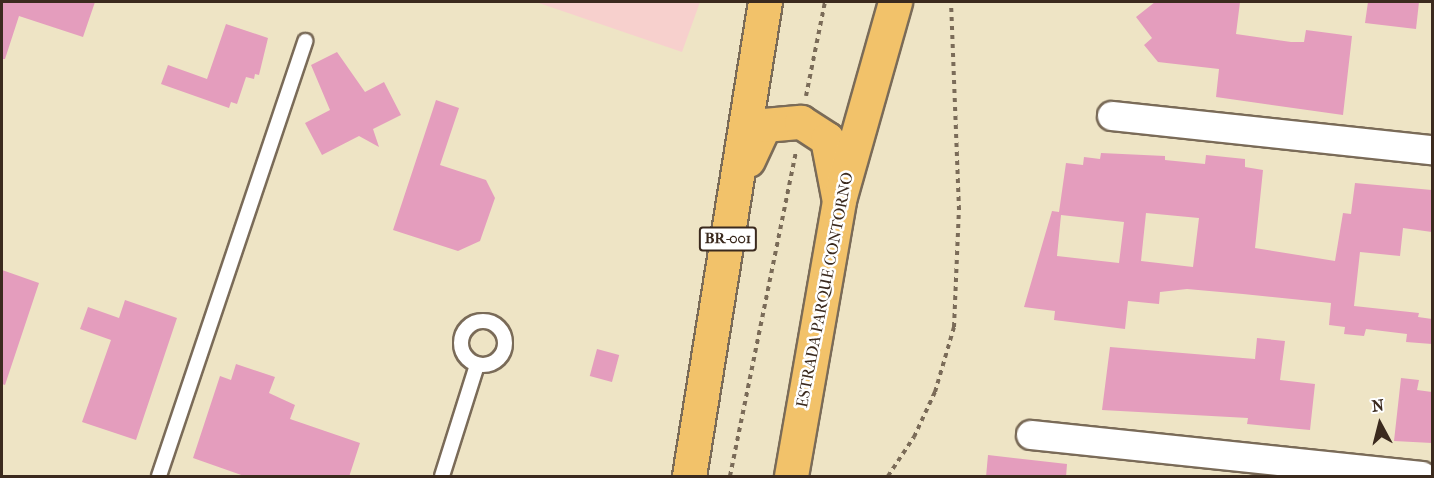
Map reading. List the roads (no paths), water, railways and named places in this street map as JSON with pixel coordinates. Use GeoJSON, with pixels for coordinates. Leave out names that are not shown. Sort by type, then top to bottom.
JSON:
{"type":"FeatureCollection","features":[{"type":"Feature","properties":{"kind":"highway","name":"BR-001"},"geometry":{"type":"LineString","coordinates":[[689,477],[765,2]]}},
{"type":"Feature","properties":{"kind":"highway","name":"ESTRADA PARQUE CONTORNO"},"geometry":{"type":"LineString","coordinates":[[791,477],[839,200],[895,2]]}},
{"type":"Feature","properties":{"kind":"highway"},"geometry":{"type":"LineString","coordinates":[[736,190],[764,125],[801,122],[827,139],[839,200]]}},
{"type":"Feature","properties":{"kind":"street"},"geometry":{"type":"LineString","coordinates":[[1112,116],[1432,150]]}},
{"type":"Feature","properties":{"kind":"street"},"geometry":{"type":"LineString","coordinates":[[1031,435],[1422,477]]}},
{"type":"Feature","properties":{"kind":"lane"},"geometry":{"type":"LineString","coordinates":[[159,477],[305,41]]}},
{"type":"Feature","properties":{"kind":"lane"},"geometry":{"type":"LineString","coordinates":[[442,477],[477,365]]}}]}
